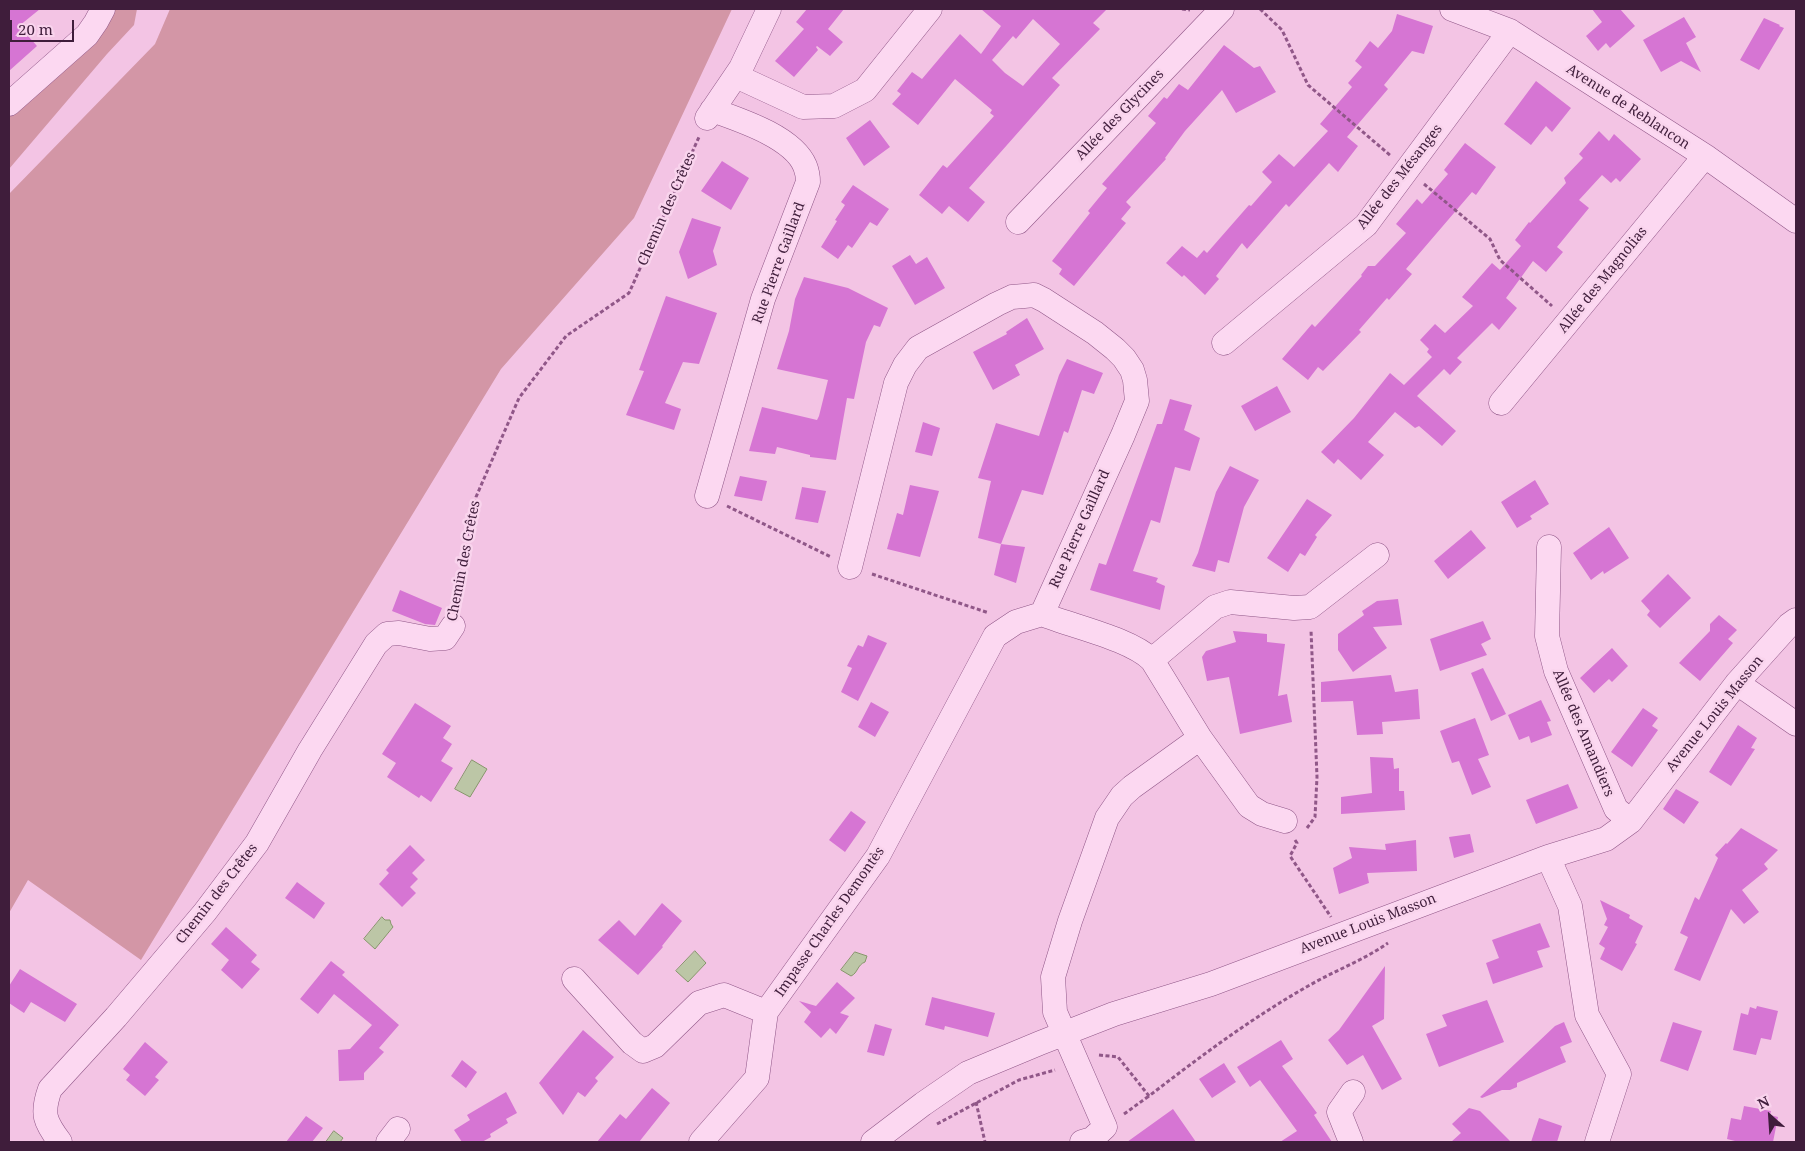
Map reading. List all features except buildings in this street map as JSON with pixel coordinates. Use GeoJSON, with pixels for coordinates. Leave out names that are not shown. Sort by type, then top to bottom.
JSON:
{"type":"FeatureCollection","features":[{"type":"Feature","properties":{"kind":"street"},"geometry":{"type":"LineString","coordinates":[[9,104],[86,35],[96,22],[102,9]]}},
{"type":"Feature","properties":{"kind":"street"},"geometry":{"type":"LineString","coordinates":[[710,114],[741,68],[769,9]]}},
{"type":"Feature","properties":{"kind":"street"},"geometry":{"type":"LineString","coordinates":[[736,76],[803,107],[834,106],[865,90],[930,9]]}},
{"type":"Feature","properties":{"kind":"street","name":"Allée des Glycines"},"geometry":{"type":"LineString","coordinates":[[1018,222],[1222,9]]}},
{"type":"Feature","properties":{"kind":"street","name":"Avenue de Reblancon"},"geometry":{"type":"LineString","coordinates":[[1452,9],[1510,31],[1705,156],[1796,220]]}},
{"type":"Feature","properties":{"kind":"street","name":"Allée des Mésanges"},"geometry":{"type":"LineString","coordinates":[[1224,343],[1366,225],[1510,31]]}},
{"type":"Feature","properties":{"kind":"street","name":"Rue Pierre Gaillard"},"geometry":{"type":"LineString","coordinates":[[707,496],[763,299],[808,182],[803,162],[786,145],[754,125],[710,114]]}},
{"type":"Feature","properties":{"kind":"street","name":"Allée des Magnolias"},"geometry":{"type":"LineString","coordinates":[[1501,403],[1705,156]]}},
{"type":"Feature","properties":{"kind":"street","name":"Rue Pierre Gaillard"},"geometry":{"type":"LineString","coordinates":[[850,567],[894,390],[905,364],[918,348],[997,304],[1012,297],[1034,295],[1115,349],[1132,370],[1137,390],[1137,401],[1123,435],[1042,614]]}},
{"type":"Feature","properties":{"kind":"street","name":"Allée des Amandiers"},"geometry":{"type":"LineString","coordinates":[[1549,547],[1547,636],[1556,671],[1616,809],[1630,821]]}},
{"type":"Feature","properties":{"kind":"street"},"geometry":{"type":"LineString","coordinates":[[1152,660],[1215,607],[1230,602],[1294,608],[1310,607],[1377,556]]}},
{"type":"Feature","properties":{"kind":"street"},"geometry":{"type":"LineString","coordinates":[[1042,614],[1124,643],[1146,654],[1152,660],[1200,738],[1249,806],[1293,829]]}},
{"type":"Feature","properties":{"kind":"street","name":"Impasse Charles Demontès"},"geometry":{"type":"LineString","coordinates":[[701,1142],[757,1078],[766,1012],[878,856],[995,636],[1016,622],[1042,614]]}},
{"type":"Feature","properties":{"kind":"street","name":"Avenue Louis Masson"},"geometry":{"type":"LineString","coordinates":[[873,1142],[922,1104],[968,1073],[1114,1014],[1211,984],[1548,857],[1606,838],[1630,821],[1737,683],[1789,625],[1796,620]]}},
{"type":"Feature","properties":{"kind":"street","name":"Chemin des Crêtes"},"geometry":{"type":"LineString","coordinates":[[60,1142],[48,1125],[45,1104],[50,1090],[116,1017],[205,912],[257,843],[310,750],[376,644],[387,634],[399,633],[430,639],[445,638],[453,626]]}},
{"type":"Feature","properties":{"kind":"street"},"geometry":{"type":"LineString","coordinates":[[1737,683],[1796,724]]}},
{"type":"Feature","properties":{"kind":"street"},"geometry":{"type":"LineString","coordinates":[[1082,1142],[1108,1134],[1055,1012],[1053,977],[1070,920],[1107,818],[1122,796],[1200,738]]}},
{"type":"Feature","properties":{"kind":"street"},"geometry":{"type":"LineString","coordinates":[[1548,857],[1570,906],[1587,1015],[1619,1074],[1597,1142]]}},
{"type":"Feature","properties":{"kind":"street"},"geometry":{"type":"LineString","coordinates":[[574,979],[632,1043],[643,1051],[656,1046],[699,1003],[724,995],[766,1012]]}},
{"type":"Feature","properties":{"kind":"street"},"geometry":{"type":"LineString","coordinates":[[1352,1142],[1339,1112],[1353,1092]]}},
{"type":"Feature","properties":{"kind":"path"},"geometry":{"type":"LineString","coordinates":[[1260,9],[1282,30],[1308,85],[1490,239],[1500,260],[1570,321]]}},
{"type":"Feature","properties":{"kind":"path","name":"Chemin des Crêtes"},"geometry":{"type":"LineString","coordinates":[[453,626],[476,497],[519,398],[566,336],[629,294],[710,114]]}},
{"type":"Feature","properties":{"kind":"path"},"geometry":{"type":"LineString","coordinates":[[1306,830],[1315,817],[1317,777],[1310,607]]}},
{"type":"Feature","properties":{"kind":"path"},"geometry":{"type":"LineString","coordinates":[[1293,829],[1297,843]]}},
{"type":"Feature","properties":{"kind":"path"},"geometry":{"type":"LineString","coordinates":[[1293,829],[1297,843],[1290,856],[1342,934]]}},
{"type":"Feature","properties":{"kind":"path"},"geometry":{"type":"LineString","coordinates":[[1108,1134],[1150,1096],[1216,1045],[1310,985],[1374,953],[1395,938]]}},
{"type":"Feature","properties":{"kind":"path"},"geometry":{"type":"LineString","coordinates":[[935,1125],[1019,1080],[1097,1054],[1118,1057],[1150,1096]]}},
{"type":"Feature","properties":{"kind":"path"},"geometry":{"type":"LineString","coordinates":[[976,1102],[986,1142]]}},
{"type":"Feature","properties":{"kind":"shaded area"},"geometry":{"type":"Polygon","coordinates":[[[110,9],[137,9],[134,25],[9,169],[9,114],[110,9]]]}},
{"type":"Feature","properties":{"kind":"shaded area"},"geometry":{"type":"Polygon","coordinates":[[[170,9],[732,9],[634,218],[501,369],[141,960],[28,880],[9,913],[9,194],[155,44],[170,9]]]}},
{"type":"Feature","properties":{"kind":"shaded area"},"geometry":{"type":"Polygon","coordinates":[[[472,760],[487,769],[470,797],[455,789],[472,760]]]}},
{"type":"Feature","properties":{"kind":"shaded area"},"geometry":{"type":"Polygon","coordinates":[[[382,917],[385,920],[390,920],[393,927],[375,949],[364,939],[382,917]]]}},
{"type":"Feature","properties":{"kind":"shaded area"},"geometry":{"type":"Polygon","coordinates":[[[695,951],[706,963],[688,982],[676,971],[695,951]]]}},
{"type":"Feature","properties":{"kind":"shaded area"},"geometry":{"type":"Polygon","coordinates":[[[855,952],[867,956],[865,962],[851,976],[841,970],[855,952]]]}},
{"type":"Feature","properties":{"kind":"shaded area"},"geometry":{"type":"Polygon","coordinates":[[[334,1131],[343,1138],[340,1142],[326,1142],[334,1131]]]}}]}
